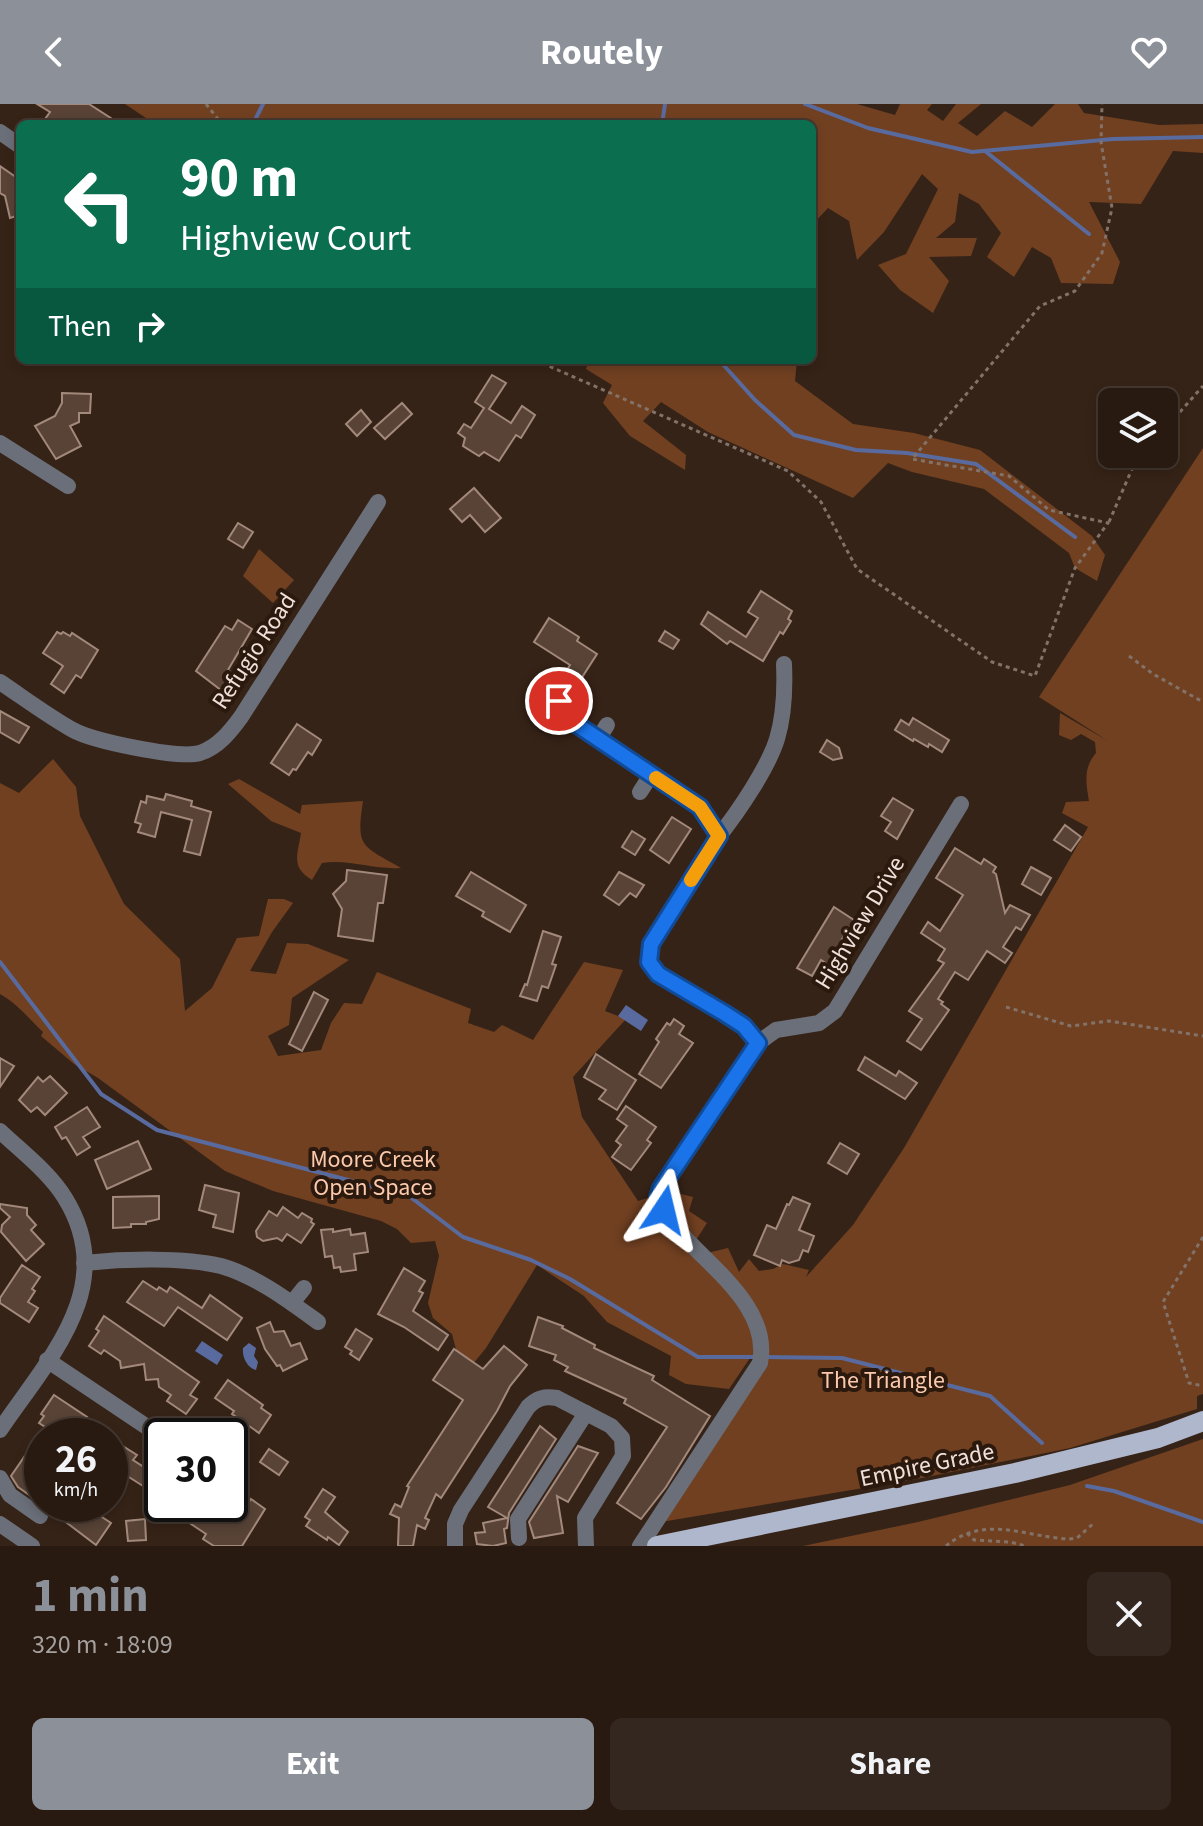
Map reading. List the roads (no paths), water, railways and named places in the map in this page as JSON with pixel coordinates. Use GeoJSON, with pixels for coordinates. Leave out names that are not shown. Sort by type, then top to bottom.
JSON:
{"type":"FeatureCollection","features":[{"type":"Feature","properties":{"kind":"main road","name":"Empire Grade"},"geometry":{"type":"LineString","coordinates":[[657,1546],[1015,1473],[1158,1438],[1203,1421]]}},
{"type":"Feature","properties":{"kind":"street"},"geometry":{"type":"LineString","coordinates":[[0,443],[68,486]]}},
{"type":"Feature","properties":{"kind":"street","name":"Refugio Road"},"geometry":{"type":"LineString","coordinates":[[0,682],[73,730],[89,737],[182,756],[200,753],[218,743],[241,717],[378,502]]}},
{"type":"Feature","properties":{"kind":"street"},"geometry":{"type":"LineString","coordinates":[[640,1546],[760,1363],[760,1341],[743,1297],[675,1228],[658,1197],[669,1175],[758,1043],[744,1026],[658,974],[649,962],[651,944],[719,836],[747,798],[777,739],[785,687],[784,664]]}},
{"type":"Feature","properties":{"kind":"street"},"geometry":{"type":"LineString","coordinates":[[559,701],[573,722],[603,732],[651,775],[700,807],[719,836]]}},
{"type":"Feature","properties":{"kind":"street"},"geometry":{"type":"LineString","coordinates":[[640,792],[651,775]]}},
{"type":"Feature","properties":{"kind":"street","name":"Highview Drive"},"geometry":{"type":"LineString","coordinates":[[758,1043],[776,1030],[819,1023],[835,1011],[961,804]]}},
{"type":"Feature","properties":{"kind":"street"},"geometry":{"type":"LineString","coordinates":[[0,1131],[40,1168],[64,1197],[79,1226],[84,1263],[81,1299],[69,1329],[0,1430]]}},
{"type":"Feature","properties":{"kind":"street"},"geometry":{"type":"LineString","coordinates":[[84,1263],[198,1262],[234,1271],[292,1303],[318,1322]]}},
{"type":"Feature","properties":{"kind":"street"},"geometry":{"type":"LineString","coordinates":[[292,1303],[304,1288]]}},
{"type":"Feature","properties":{"kind":"street"},"geometry":{"type":"LineString","coordinates":[[47,1360],[144,1425]]}},
{"type":"Feature","properties":{"kind":"street"},"geometry":{"type":"LineString","coordinates":[[455,1546],[455,1524],[461,1510],[528,1407],[537,1399],[548,1397],[557,1398],[618,1431],[624,1446],[623,1456],[585,1518],[586,1546]]}},
{"type":"Feature","properties":{"kind":"street"},"geometry":{"type":"LineString","coordinates":[[519,1538],[518,1519],[586,1413]]}},
{"type":"Feature","properties":{"kind":"street"},"geometry":{"type":"LineString","coordinates":[[0,1478],[10,1495],[24,1505]]}},
{"type":"Feature","properties":{"kind":"street"},"geometry":{"type":"LineString","coordinates":[[0,1524],[32,1546]]}},
{"type":"Feature","properties":{"kind":"water"},"geometry":{"type":"Polygon","coordinates":[[[626,1005],[648,1020],[641,1031],[618,1016],[626,1005]]]}},
{"type":"Feature","properties":{"kind":"water"},"geometry":{"type":"Polygon","coordinates":[[[202,1341],[223,1355],[217,1365],[195,1351],[202,1341]]]}},
{"type":"Feature","properties":{"kind":"water"},"geometry":{"type":"Polygon","coordinates":[[[249,1343],[256,1348],[256,1370],[248,1365],[243,1355],[243,1348],[249,1343]]]}},
{"type":"Feature","properties":{"kind":"waterway"},"geometry":{"type":"LineString","coordinates":[[255,120],[263,104]]}},
{"type":"Feature","properties":{"kind":"waterway"},"geometry":{"type":"LineString","coordinates":[[663,120],[665,104]]}},
{"type":"Feature","properties":{"kind":"waterway"},"geometry":{"type":"LineString","coordinates":[[805,104],[868,128],[972,152],[1113,139],[1203,137]]}},
{"type":"Feature","properties":{"kind":"waterway"},"geometry":{"type":"LineString","coordinates":[[985,151],[1089,234]]}},
{"type":"Feature","properties":{"kind":"waterway"},"geometry":{"type":"LineString","coordinates":[[723,364],[755,400],[794,435],[856,450],[907,453],[976,464],[1075,537]]}},
{"type":"Feature","properties":{"kind":"waterway"},"geometry":{"type":"LineString","coordinates":[[0,962],[101,1094],[157,1130],[409,1196],[463,1237],[531,1260],[570,1279],[698,1357],[754,1357]]}},
{"type":"Feature","properties":{"kind":"waterway"},"geometry":{"type":"LineString","coordinates":[[763,1357],[842,1358],[990,1396],[1042,1443]]}},
{"type":"Feature","properties":{"kind":"waterway"},"geometry":{"type":"LineString","coordinates":[[1087,1486],[1114,1491],[1203,1522]]}},
{"type":"Feature","properties":{"kind":"park label","name":"Moore Creek Open Space"},"geometry":{"type":"Point","coordinates":[373,1173]}},
{"type":"Feature","properties":{"kind":"park label","name":"The Triangle"},"geometry":{"type":"Point","coordinates":[883,1380]}}]}
